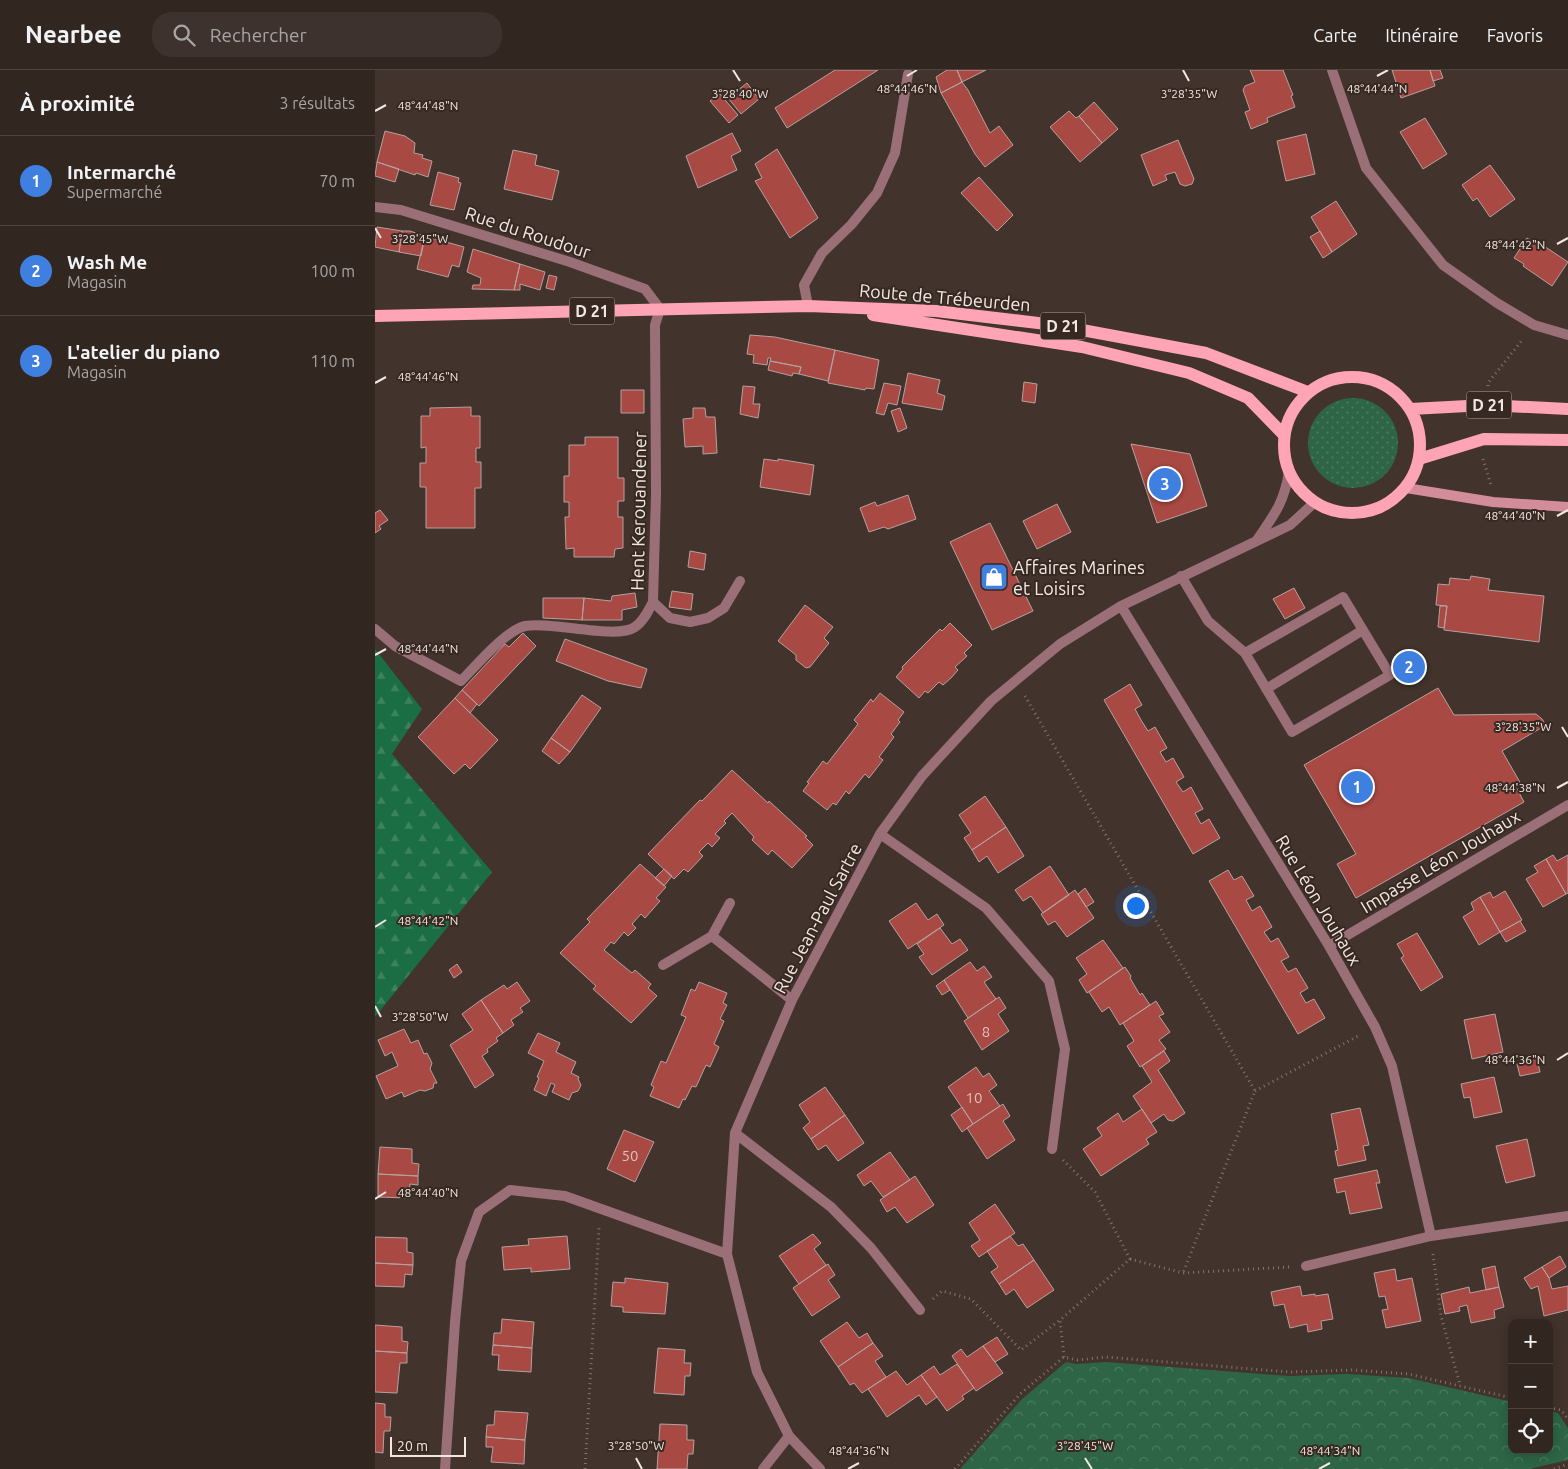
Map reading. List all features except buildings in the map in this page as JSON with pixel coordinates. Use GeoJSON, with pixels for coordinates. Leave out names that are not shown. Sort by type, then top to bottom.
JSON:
{"type":"FeatureCollection","features":[{"type":"Feature","properties":{"kind":"main road","name":"Route de Trébeurden"},"geometry":{"type":"LineString","coordinates":[[808,306],[1082,347],[1189,373],[1248,398],[1284,435]]}},
{"type":"Feature","properties":{"kind":"main road","name":"Route de Trébeurden"},"geometry":{"type":"LineString","coordinates":[[375,316],[808,306],[935,310],[1055,325],[1206,353],[1309,392]]}},
{"type":"Feature","properties":{"kind":"main road"},"geometry":{"type":"LineString","coordinates":[[1342,377],[1366,379],[1389,388],[1411,409],[1419,427],[1421,443],[1419,459],[1406,488],[1390,503],[1372,510],[1351,512],[1332,510],[1315,502],[1295,484],[1285,458],[1284,435],[1288,420],[1295,407],[1309,392],[1319,385],[1342,377]]}},
{"type":"Feature","properties":{"kind":"main road","name":"D 21"},"geometry":{"type":"LineString","coordinates":[[1411,409],[1486,405],[1568,409]]}},
{"type":"Feature","properties":{"kind":"main road","name":"D 21"},"geometry":{"type":"LineString","coordinates":[[1419,459],[1484,438],[1568,440]]}},
{"type":"Feature","properties":{"kind":"main road"},"geometry":{"type":"LineString","coordinates":[[1406,488],[1493,502],[1568,507]]}},
{"type":"Feature","properties":{"kind":"street"},"geometry":{"type":"LineString","coordinates":[[1332,70],[1366,168],[1443,265],[1511,312],[1534,324],[1568,335]]}},
{"type":"Feature","properties":{"kind":"street"},"geometry":{"type":"LineString","coordinates":[[808,306],[804,285],[822,253],[851,225],[877,193],[895,153],[908,74]]}},
{"type":"Feature","properties":{"kind":"street","name":"Rue du Roudour"},"geometry":{"type":"LineString","coordinates":[[375,207],[401,210],[570,262],[645,289],[660,309]]}},
{"type":"Feature","properties":{"kind":"street","name":"Hent Kerouandener"},"geometry":{"type":"LineString","coordinates":[[660,309],[655,325],[656,494],[653,602],[670,618],[690,622],[708,618],[724,608],[739,581]]}},
{"type":"Feature","properties":{"kind":"street","name":"Rue Jean-Paul Sartre"},"geometry":{"type":"LineString","coordinates":[[1256,540],[1276,512],[1286,491],[1289,472]]}},
{"type":"Feature","properties":{"kind":"street","name":"Rue Jean-Paul Sartre"},"geometry":{"type":"LineString","coordinates":[[820,1469],[789,1436],[757,1372],[727,1254],[735,1133],[792,1000],[880,834],[922,776],[991,701],[1059,644],[1121,606],[1290,525],[1315,502]]}},
{"type":"Feature","properties":{"kind":"street"},"geometry":{"type":"LineString","coordinates":[[1181,576],[1208,621],[1245,654],[1292,732],[1390,675],[1343,597],[1245,654]]}},
{"type":"Feature","properties":{"kind":"street"},"geometry":{"type":"LineString","coordinates":[[375,629],[395,646],[461,681],[505,637],[523,626],[547,625],[619,632],[634,627],[644,618],[653,602]]}},
{"type":"Feature","properties":{"kind":"street","name":"Rue Léon Jouhaux"},"geometry":{"type":"LineString","coordinates":[[1121,606],[1329,946],[1375,1027],[1392,1066],[1431,1236]]}},
{"type":"Feature","properties":{"kind":"street"},"geometry":{"type":"LineString","coordinates":[[1266,689],[1363,630]]}},
{"type":"Feature","properties":{"kind":"street","name":"Impasse Léon Jouhaux"},"geometry":{"type":"LineString","coordinates":[[1329,946],[1568,805]]}},
{"type":"Feature","properties":{"kind":"street"},"geometry":{"type":"LineString","coordinates":[[880,834],[986,908],[1049,981],[1065,1049],[1052,1150]]}},
{"type":"Feature","properties":{"kind":"street"},"geometry":{"type":"LineString","coordinates":[[663,965],[712,936],[730,903]]}},
{"type":"Feature","properties":{"kind":"street"},"geometry":{"type":"LineString","coordinates":[[712,936],[792,1000]]}},
{"type":"Feature","properties":{"kind":"street"},"geometry":{"type":"LineString","coordinates":[[735,1133],[831,1207],[871,1248],[920,1310]]}},
{"type":"Feature","properties":{"kind":"street"},"geometry":{"type":"LineString","coordinates":[[445,1469],[461,1261],[479,1212],[510,1190],[565,1196],[727,1254]]}},
{"type":"Feature","properties":{"kind":"street"},"geometry":{"type":"LineString","coordinates":[[1307,1266],[1431,1236],[1568,1216]]}},
{"type":"Feature","properties":{"kind":"street"},"geometry":{"type":"LineString","coordinates":[[763,1469],[789,1436]]}},
{"type":"Feature","properties":{"kind":"path"},"geometry":{"type":"LineString","coordinates":[[1015,680],[1255,1091]]}},
{"type":"Feature","properties":{"kind":"path"},"geometry":{"type":"LineString","coordinates":[[1183,1273],[1255,1091],[1375,1027]]}},
{"type":"Feature","properties":{"kind":"path"},"geometry":{"type":"LineString","coordinates":[[1052,1150],[1095,1192],[1130,1259],[1183,1273],[1307,1266]]}},
{"type":"Feature","properties":{"kind":"path"},"geometry":{"type":"LineString","coordinates":[[585,1469],[600,1209]]}},
{"type":"Feature","properties":{"kind":"path"},"geometry":{"type":"LineString","coordinates":[[1431,1236],[1441,1316],[1460,1385]]}},
{"type":"Feature","properties":{"kind":"path"},"geometry":{"type":"LineString","coordinates":[[920,1310],[942,1291],[971,1300],[1021,1350],[1060,1320],[1130,1259]]}},
{"type":"Feature","properties":{"kind":"path"},"geometry":{"type":"LineString","coordinates":[[1060,1320],[1064,1358]]}},
{"type":"Feature","properties":{"kind":"path"},"geometry":{"type":"LineString","coordinates":[[955,1469],[1020,1394],[1064,1358],[1077,1360],[1106,1358],[1289,1372],[1353,1370],[1408,1374],[1508,1397]]}},
{"type":"Feature","properties":{"kind":"path"},"geometry":{"type":"LineString","coordinates":[[1553,1409],[1561,1410],[1568,1419]]}},
{"type":"Feature","properties":{"kind":"path"},"geometry":{"type":"LineString","coordinates":[[1554,1469],[1568,1464]]}},
{"type":"Feature","properties":{"kind":"green space"},"geometry":{"type":"Polygon","coordinates":[[[1353,398],[1370,401],[1385,411],[1395,426],[1398,443],[1395,460],[1385,475],[1370,485],[1353,488],[1336,485],[1321,475],[1311,460],[1308,443],[1311,426],[1321,411],[1336,401],[1353,398]]]}},
{"type":"Feature","properties":{"kind":"green space"},"geometry":{"type":"Polygon","coordinates":[[[375,649],[422,709],[392,754],[492,872],[375,1017],[375,649]]]}},
{"type":"Feature","properties":{"kind":"green space"},"geometry":{"type":"Polygon","coordinates":[[[1066,1362],[1076,1364],[1106,1362],[1289,1376],[1347,1374],[1409,1378],[1508,1401],[1508,1454],[1553,1454],[1553,1412],[1558,1413],[1568,1428],[1568,1460],[1529,1469],[960,1469],[1022,1399],[1066,1362]]]}},
{"type":"Feature","properties":{"kind":"place","name":"L'atelier du piano"},"geometry":{"type":"Point","coordinates":[1165,484]}},
{"type":"Feature","properties":{"kind":"place","name":"Affaires Marines et Loisirs"},"geometry":{"type":"Point","coordinates":[994,577]}},
{"type":"Feature","properties":{"kind":"place","name":"Wash Me"},"geometry":{"type":"Point","coordinates":[1409,667]}},
{"type":"Feature","properties":{"kind":"place","name":"Intermarché"},"geometry":{"type":"Point","coordinates":[1357,787]}}]}
